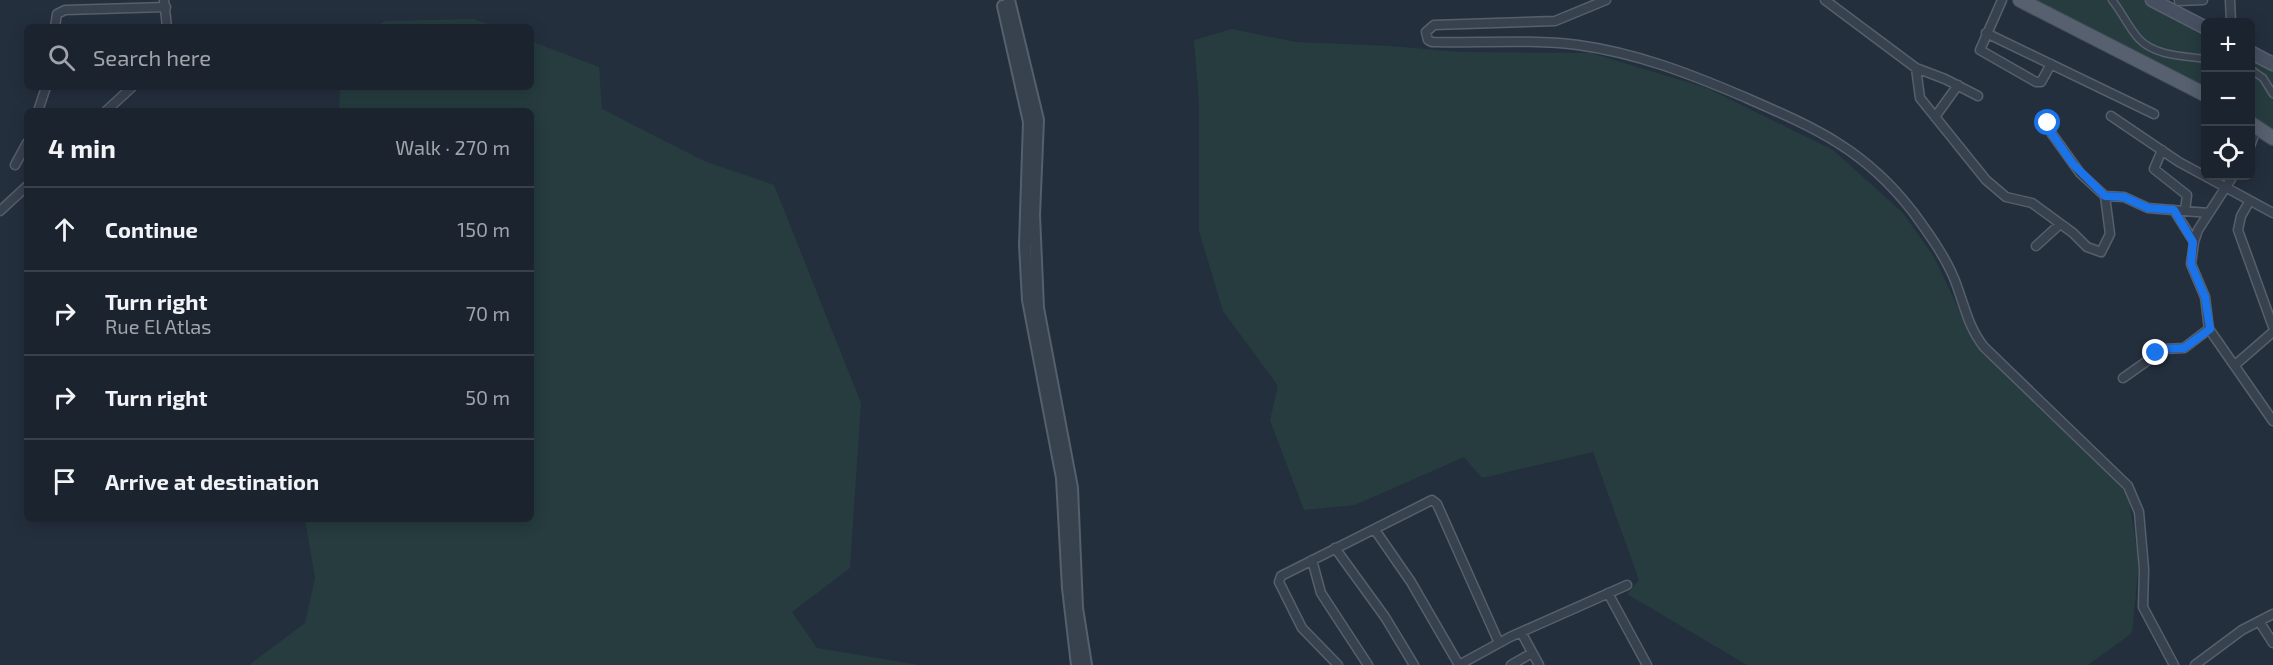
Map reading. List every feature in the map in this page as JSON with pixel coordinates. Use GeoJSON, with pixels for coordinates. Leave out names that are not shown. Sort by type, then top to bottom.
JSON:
{"type":"FeatureCollection","features":[{"type":"Feature","properties":{"kind":"main road"},"geometry":{"type":"LineString","coordinates":[[2152,0],[2201,26]]}},
{"type":"Feature","properties":{"kind":"main road"},"geometry":{"type":"LineString","coordinates":[[2176,2],[2202,18]]}},
{"type":"Feature","properties":{"kind":"main road"},"geometry":{"type":"LineString","coordinates":[[2025,3],[2201,92]]}},
{"type":"Feature","properties":{"kind":"main road"},"geometry":{"type":"LineString","coordinates":[[2255,49],[2273,58]]}},
{"type":"Feature","properties":{"kind":"main road"},"geometry":{"type":"LineString","coordinates":[[2255,55],[2273,64]]}},
{"type":"Feature","properties":{"kind":"main road"},"geometry":{"type":"LineString","coordinates":[[2255,126],[2273,138]]}},
{"type":"Feature","properties":{"kind":"street"},"geometry":{"type":"LineString","coordinates":[[1002,0],[1029,122],[1025,245],[1028,300],[1062,478],[1068,588],[1077,665]]}},
{"type":"Feature","properties":{"kind":"street"},"geometry":{"type":"LineString","coordinates":[[1009,0],[1038,120],[1034,215],[1037,291],[1072,488],[1077,608],[1086,665]]}},
{"type":"Feature","properties":{"kind":"street"},"geometry":{"type":"LineString","coordinates":[[1606,0],[1555,21],[1434,25],[1426,32],[1426,36],[1432,42],[1574,45],[1613,50],[1665,64],[1818,129],[1858,156],[1912,211],[1937,248],[1957,284],[1972,330],[1984,347],[2128,486],[2139,512],[2143,562],[2143,607],[2174,665]]}},
{"type":"Feature","properties":{"kind":"street"},"geometry":{"type":"LineString","coordinates":[[1825,0],[1916,68],[1978,96]]}},
{"type":"Feature","properties":{"kind":"street"},"geometry":{"type":"LineString","coordinates":[[2002,0],[1980,50],[2036,82],[2041,82],[2051,64]]}},
{"type":"Feature","properties":{"kind":"street"},"geometry":{"type":"LineString","coordinates":[[2014,0],[2025,3]]}},
{"type":"Feature","properties":{"kind":"street"},"geometry":{"type":"LineString","coordinates":[[2112,0],[2139,39],[2147,46],[2161,52],[2201,58]]}},
{"type":"Feature","properties":{"kind":"street"},"geometry":{"type":"LineString","coordinates":[[2176,2],[2204,0]]}},
{"type":"Feature","properties":{"kind":"street"},"geometry":{"type":"LineString","coordinates":[[2230,0],[2231,18]]}},
{"type":"Feature","properties":{"kind":"street"},"geometry":{"type":"LineString","coordinates":[[55,24],[57,14],[65,10],[165,4],[167,24]]}},
{"type":"Feature","properties":{"kind":"street"},"geometry":{"type":"LineString","coordinates":[[1986,33],[2154,114]]}},
{"type":"Feature","properties":{"kind":"street"},"geometry":{"type":"LineString","coordinates":[[1916,68],[1920,98],[1986,180],[2006,196],[2032,203],[2059,225],[2073,233],[2092,251],[2101,252],[2110,234],[2105,196]]}},
{"type":"Feature","properties":{"kind":"street"},"geometry":{"type":"LineString","coordinates":[[2254,72],[2263,78],[2273,94]]}},
{"type":"Feature","properties":{"kind":"street"},"geometry":{"type":"LineString","coordinates":[[1935,117],[1958,85]]}},
{"type":"Feature","properties":{"kind":"street"},"geometry":{"type":"LineString","coordinates":[[39,108],[45,90]]}},
{"type":"Feature","properties":{"kind":"street"},"geometry":{"type":"LineString","coordinates":[[109,108],[129,90]]}},
{"type":"Feature","properties":{"kind":"street"},"geometry":{"type":"LineString","coordinates":[[2111,116],[2225,189],[2273,213]]}},
{"type":"Feature","properties":{"kind":"street"},"geometry":{"type":"LineString","coordinates":[[2041,117],[2048,123],[2052,134],[2080,173],[2105,196],[2124,197],[2148,208],[2210,213]]}},
{"type":"Feature","properties":{"kind":"street"},"geometry":{"type":"LineString","coordinates":[[15,165],[24,148]]}},
{"type":"Feature","properties":{"kind":"street"},"geometry":{"type":"LineString","coordinates":[[2162,150],[2154,169],[2187,195],[2185,211]]}},
{"type":"Feature","properties":{"kind":"street"},"geometry":{"type":"LineString","coordinates":[[2231,180],[2193,242],[2191,264],[2205,297],[2210,329],[2273,421]]}},
{"type":"Feature","properties":{"kind":"street"},"geometry":{"type":"LineString","coordinates":[[0,211],[24,189]]}},
{"type":"Feature","properties":{"kind":"street"},"geometry":{"type":"LineString","coordinates":[[2249,202],[2239,222],[2238,230],[2273,327]]}},
{"type":"Feature","properties":{"kind":"street"},"geometry":{"type":"LineString","coordinates":[[2174,210],[2193,242]]}},
{"type":"Feature","properties":{"kind":"street"},"geometry":{"type":"LineString","coordinates":[[2036,246],[2059,225]]}},
{"type":"Feature","properties":{"kind":"street"},"geometry":{"type":"LineString","coordinates":[[2123,378],[2164,349],[2184,348],[2210,329]]}},
{"type":"Feature","properties":{"kind":"street"},"geometry":{"type":"LineString","coordinates":[[2235,365],[2273,332]]}},
{"type":"Feature","properties":{"kind":"street"},"geometry":{"type":"LineString","coordinates":[[1333,663],[1302,628],[1279,582],[1283,574],[1375,530],[1428,501],[1435,501],[1499,643]]}},
{"type":"Feature","properties":{"kind":"street"},"geometry":{"type":"LineString","coordinates":[[1375,530],[1423,602],[1459,665],[1521,632],[1627,585]]}},
{"type":"Feature","properties":{"kind":"street"},"geometry":{"type":"LineString","coordinates":[[1335,548],[1385,617],[1414,665]]}},
{"type":"Feature","properties":{"kind":"street"},"geometry":{"type":"LineString","coordinates":[[1312,560],[1316,583],[1321,593],[1368,665]]}},
{"type":"Feature","properties":{"kind":"street"},"geometry":{"type":"LineString","coordinates":[[1608,593],[1647,665]]}},
{"type":"Feature","properties":{"kind":"street"},"geometry":{"type":"LineString","coordinates":[[2195,665],[2259,621],[2273,614]]}},
{"type":"Feature","properties":{"kind":"street"},"geometry":{"type":"LineString","coordinates":[[2259,621],[2273,643]]}},
{"type":"Feature","properties":{"kind":"street"},"geometry":{"type":"LineString","coordinates":[[1521,632],[1539,665]]}},
{"type":"Feature","properties":{"kind":"street"},"geometry":{"type":"LineString","coordinates":[[1511,665],[1532,653]]}},
{"type":"Feature","properties":{"kind":"green space"},"geometry":{"type":"Polygon","coordinates":[[[2034,0],[2145,0],[2201,31],[2201,86],[2034,0]]]}},
{"type":"Feature","properties":{"kind":"green space"},"geometry":{"type":"Polygon","coordinates":[[[474,19],[488,24],[380,24],[385,21],[474,19]]]}},
{"type":"Feature","properties":{"kind":"green space"},"geometry":{"type":"Polygon","coordinates":[[[1232,29],[1296,42],[1391,46],[1459,52],[1591,53],[1707,88],[1833,150],[1903,213],[1934,257],[1975,344],[2082,442],[2128,494],[2139,561],[2132,633],[2088,665],[1747,665],[1627,594],[1639,580],[1593,452],[1482,478],[1464,457],[1355,505],[1304,510],[1270,420],[1278,386],[1223,311],[1199,231],[1199,102],[1194,40],[1232,29]]]}},
{"type":"Feature","properties":{"kind":"green space"},"geometry":{"type":"Polygon","coordinates":[[[534,42],[599,67],[602,109],[704,161],[774,185],[861,403],[850,568],[792,612],[817,648],[919,665],[249,665],[305,623],[315,578],[306,522],[534,522],[534,108],[339,108],[340,90],[534,90],[534,42]]]}},
{"type":"Feature","properties":{"kind":"green space"},"geometry":{"type":"Polygon","coordinates":[[[2255,60],[2273,69],[2273,131],[2255,118],[2255,60]]]}},
{"type":"Feature","properties":{"kind":"route"},"geometry":{"type":"LineString","coordinates":[[2048,123],[2052,134],[2073,164],[2105,196],[2117,195],[2148,208],[2174,210],[2193,242],[2192,270],[2204,292],[2207,324],[2210,329],[2184,348],[2164,349],[2156,353]]}}]}
